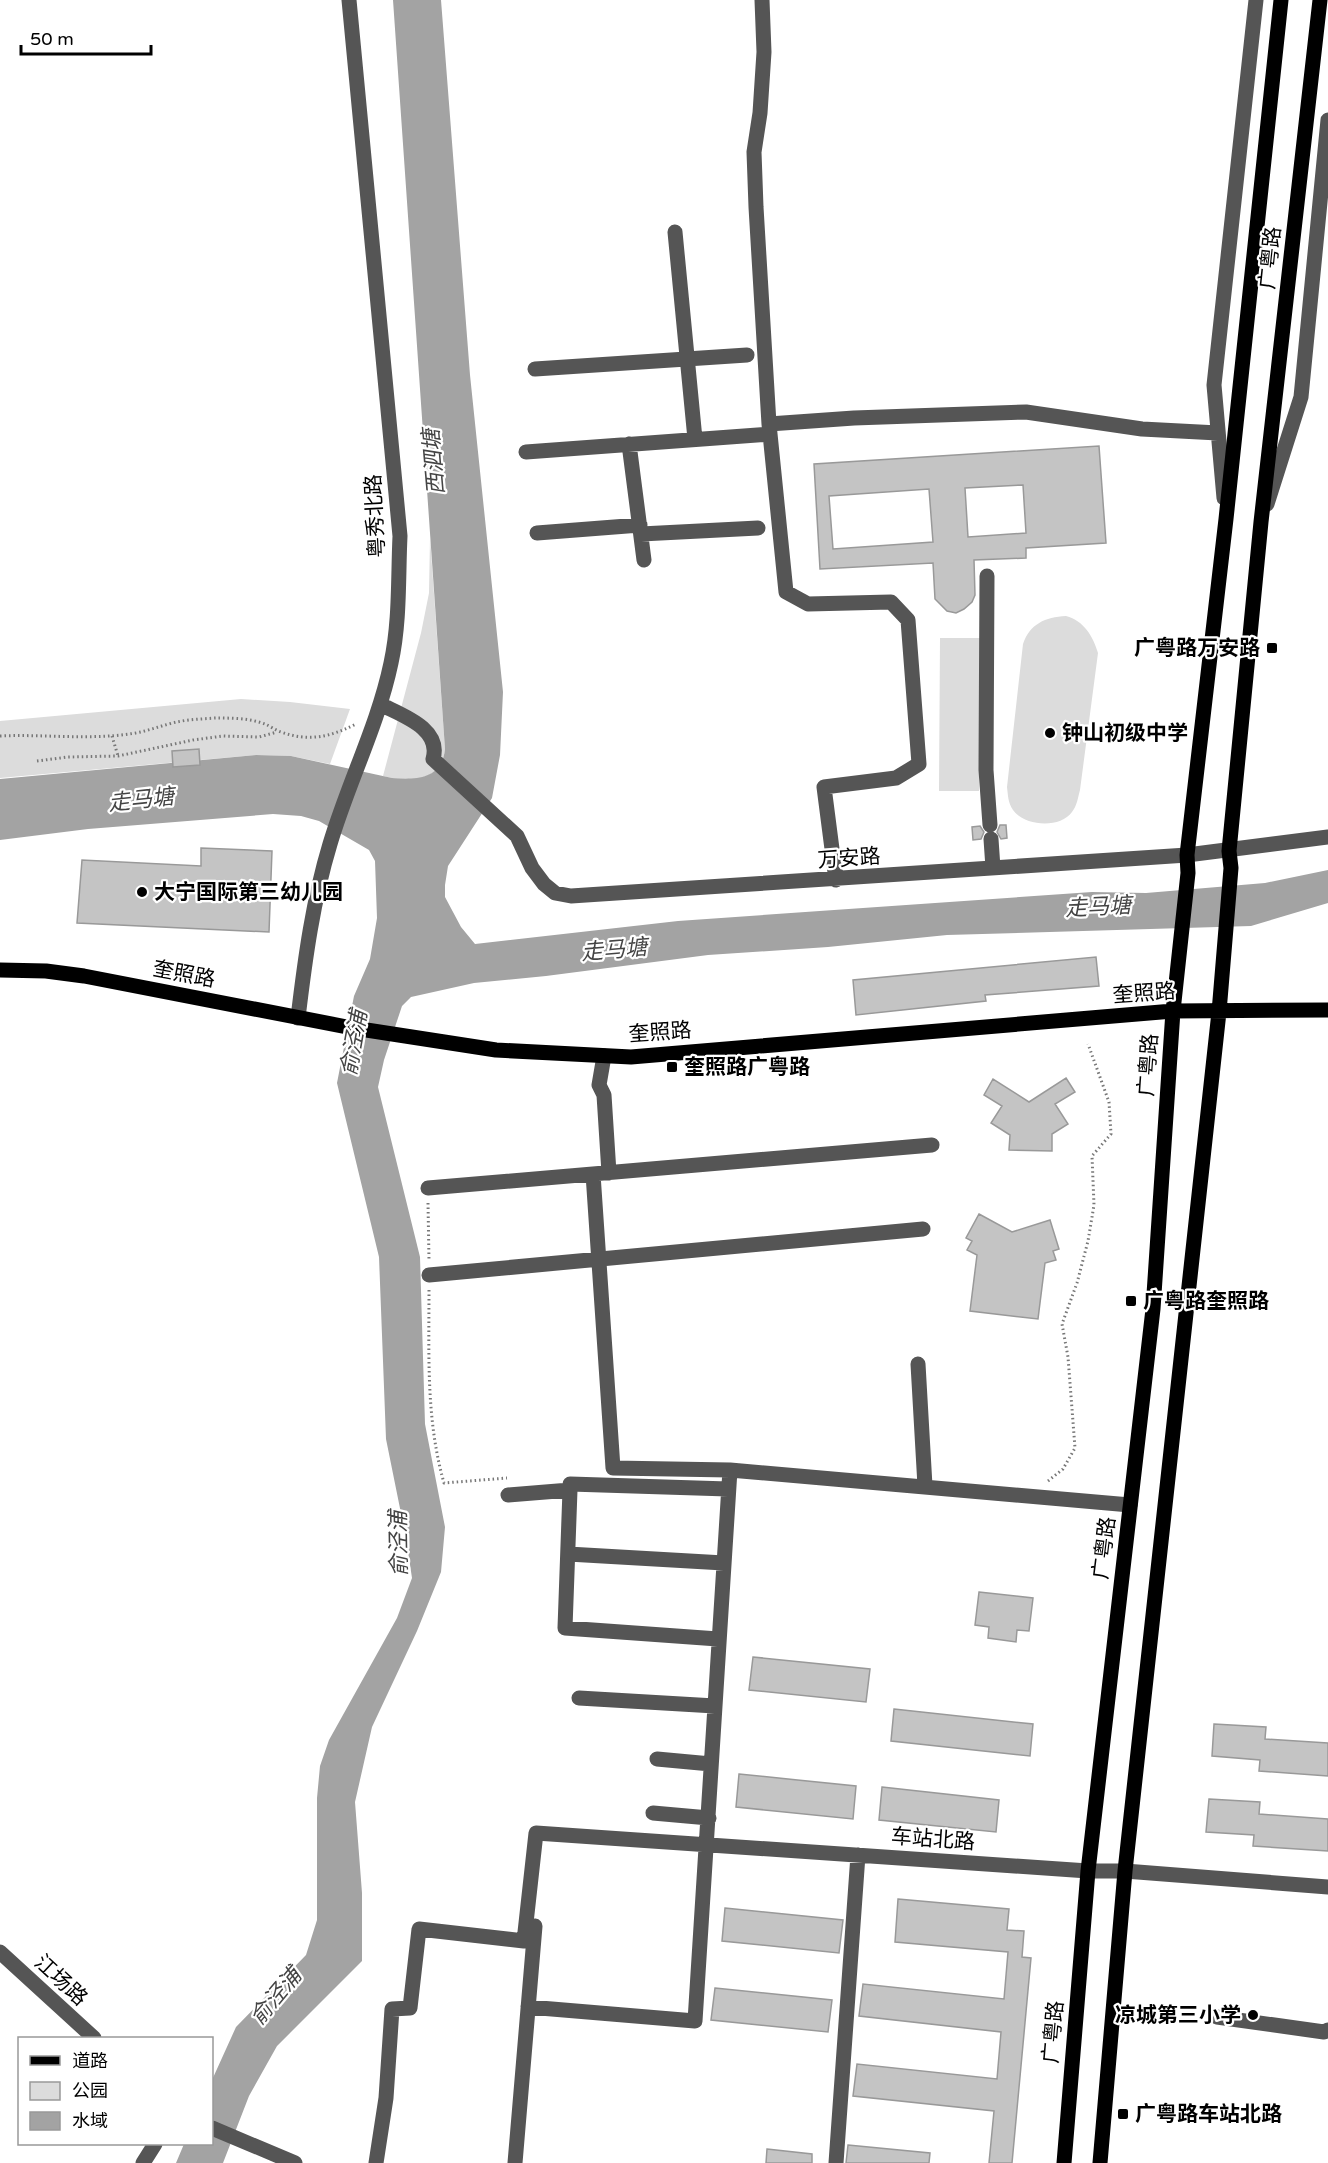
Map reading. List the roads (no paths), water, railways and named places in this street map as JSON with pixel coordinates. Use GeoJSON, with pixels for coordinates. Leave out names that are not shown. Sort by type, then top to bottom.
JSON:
{"type":"FeatureCollection","features":[{"type":"Feature","properties":{"kind":"main road","name":"广粤路"},"geometry":{"type":"LineString","coordinates":[[1064,2163],[1088,1871],[1153,1309],[1173,1011],[1188,873],[1187,855],[1226,519],[1281,0]]}},
{"type":"Feature","properties":{"kind":"main road","name":"广粤路"},"geometry":{"type":"LineString","coordinates":[[1219,1012],[1231,868],[1229,851],[1261,522],[1320,0]]}},
{"type":"Feature","properties":{"kind":"main road","name":"奎照路"},"geometry":{"type":"LineString","coordinates":[[0,970],[46,971],[84,976],[410,1038],[496,1050],[604,1056],[639,1056],[1173,1011],[1328,1010]]}},
{"type":"Feature","properties":{"kind":"main road"},"geometry":{"type":"LineString","coordinates":[[1100,2163],[1125,1871],[1219,1012]]}},
{"type":"Feature","properties":{"kind":"street","name":"粤秀北路"},"geometry":{"type":"LineString","coordinates":[[298,1018],[306,955],[330,842],[378,709],[391,663],[397,618],[400,536],[349,0]]}},
{"type":"Feature","properties":{"kind":"street"},"geometry":{"type":"LineString","coordinates":[[762,0],[764,52],[760,113],[754,152],[769,429],[786,592],[808,604],[891,602],[908,620],[919,764],[897,778],[824,787],[836,880]]}},
{"type":"Feature","properties":{"kind":"street","name":"广粤路"},"geometry":{"type":"LineString","coordinates":[[1226,519],[1214,385],[1256,0]]}},
{"type":"Feature","properties":{"kind":"street","name":"广粤路"},"geometry":{"type":"LineString","coordinates":[[1261,522],[1301,397],[1328,120]]}},
{"type":"Feature","properties":{"kind":"street"},"geometry":{"type":"LineString","coordinates":[[675,232],[695,439]]}},
{"type":"Feature","properties":{"kind":"street"},"geometry":{"type":"LineString","coordinates":[[535,369],[747,355]]}},
{"type":"Feature","properties":{"kind":"street"},"geometry":{"type":"LineString","coordinates":[[526,452],[695,439],[854,418],[1026,412],[1142,429],[1218,433]]}},
{"type":"Feature","properties":{"kind":"street"},"geometry":{"type":"LineString","coordinates":[[629,444],[644,560]]}},
{"type":"Feature","properties":{"kind":"street"},"geometry":{"type":"LineString","coordinates":[[537,532],[758,528]]}},
{"type":"Feature","properties":{"kind":"street"},"geometry":{"type":"LineString","coordinates":[[987,576],[986,770],[993,867]]}},
{"type":"Feature","properties":{"kind":"street","name":"万安路"},"geometry":{"type":"LineString","coordinates":[[378,709],[420,725],[429,733],[434,743],[433,759],[517,836],[532,868],[544,884],[555,893],[571,896],[1187,855],[1328,837]]}},
{"type":"Feature","properties":{"kind":"street"},"geometry":{"type":"LineString","coordinates":[[604,1056],[599,1085],[604,1095],[609,1173]]}},
{"type":"Feature","properties":{"kind":"street"},"geometry":{"type":"LineString","coordinates":[[428,1188],[932,1146]]}},
{"type":"Feature","properties":{"kind":"street"},"geometry":{"type":"LineString","coordinates":[[593,1174],[613,1468],[730,1470],[1130,1505]]}},
{"type":"Feature","properties":{"kind":"street"},"geometry":{"type":"LineString","coordinates":[[429,1275],[923,1229]]}},
{"type":"Feature","properties":{"kind":"street"},"geometry":{"type":"LineString","coordinates":[[918,1364],[925,1486]]}},
{"type":"Feature","properties":{"kind":"street"},"geometry":{"type":"LineString","coordinates":[[528,2007],[695,2021],[730,1470]]}},
{"type":"Feature","properties":{"kind":"street"},"geometry":{"type":"LineString","coordinates":[[718,1639],[565,1628],[570,1484],[729,1489]]}},
{"type":"Feature","properties":{"kind":"street"},"geometry":{"type":"LineString","coordinates":[[508,1495],[570,1490]]}},
{"type":"Feature","properties":{"kind":"street"},"geometry":{"type":"LineString","coordinates":[[568,1554],[724,1563]]}},
{"type":"Feature","properties":{"kind":"street"},"geometry":{"type":"LineString","coordinates":[[579,1698],[715,1706]]}},
{"type":"Feature","properties":{"kind":"street"},"geometry":{"type":"LineString","coordinates":[[657,1759],[711,1764]]}},
{"type":"Feature","properties":{"kind":"street"},"geometry":{"type":"LineString","coordinates":[[653,1813],[709,1818]]}},
{"type":"Feature","properties":{"kind":"street"},"geometry":{"type":"LineString","coordinates":[[515,2163],[539,1833]]}},
{"type":"Feature","properties":{"kind":"street"},"geometry":{"type":"LineString","coordinates":[[376,2163],[386,2098],[392,2009],[410,2008],[419,1929],[524,1941],[539,1833]]}},
{"type":"Feature","properties":{"kind":"street","name":"车站北路"},"geometry":{"type":"LineString","coordinates":[[539,1833],[1088,1871],[1125,1871],[1328,1887]]}},
{"type":"Feature","properties":{"kind":"street"},"geometry":{"type":"LineString","coordinates":[[836,2163],[858,1855]]}},
{"type":"Feature","properties":{"kind":"street","name":"江场路"},"geometry":{"type":"LineString","coordinates":[[0,1952],[93,2037]]}},
{"type":"Feature","properties":{"kind":"street"},"geometry":{"type":"LineString","coordinates":[[1217,2018],[1324,2032],[1328,2030]]}},
{"type":"Feature","properties":{"kind":"street"},"geometry":{"type":"LineString","coordinates":[[213,2128],[295,2163]]}},
{"type":"Feature","properties":{"kind":"street"},"geometry":{"type":"LineString","coordinates":[[143,2163],[153,2145]]}},
{"type":"Feature","properties":{"kind":"water"},"geometry":{"type":"Polygon","coordinates":[[[393,0],[441,0],[470,375],[503,692],[500,755],[492,798],[448,866],[445,885],[445,897],[461,927],[475,944],[678,921],[1092,892],[1146,893],[1265,883],[1328,870],[1328,903],[1251,926],[947,935],[828,947],[708,955],[474,983],[411,997],[402,1006],[384,1060],[378,1087],[420,1257],[425,1424],[445,1527],[441,1572],[417,1631],[372,1727],[355,1802],[362,1893],[362,1961],[277,2046],[249,2096],[223,2163],[176,2163],[184,2145],[213,2145],[213,2078],[236,2027],[306,1955],[317,1920],[317,1798],[320,1766],[329,1740],[397,1618],[412,1578],[386,1439],[379,1257],[337,1083],[354,996],[370,959],[377,918],[375,861],[369,850],[319,821],[301,816],[273,814],[88,829],[0,840],[0,779],[256,755],[291,756],[392,778],[410,779],[427,776],[434,772],[443,759],[445,749],[393,0]]]}},
{"type":"Feature","properties":{"kind":"place","name":"广粤路万安路"},"geometry":{"type":"Point","coordinates":[1272,648]}},
{"type":"Feature","properties":{"kind":"place","name":"钟山初级中学"},"geometry":{"type":"Point","coordinates":[1050,733]}},
{"type":"Feature","properties":{"kind":"place","name":"大宁国际第三幼儿园"},"geometry":{"type":"Point","coordinates":[142,892]}},
{"type":"Feature","properties":{"kind":"place","name":"奎照路广粤路"},"geometry":{"type":"Point","coordinates":[672,1067]}},
{"type":"Feature","properties":{"kind":"place","name":"广粤路奎照路"},"geometry":{"type":"Point","coordinates":[1131,1301]}},
{"type":"Feature","properties":{"kind":"place","name":"凉城第三小学"},"geometry":{"type":"Point","coordinates":[1253,2015]}},
{"type":"Feature","properties":{"kind":"place","name":"广粤路车站北路"},"geometry":{"type":"Point","coordinates":[1123,2114]}},
{"type":"Feature","properties":{"kind":"water label","name":"西泗塘"},"geometry":{"type":"Point","coordinates":[433,462]}},
{"type":"Feature","properties":{"kind":"water label","name":"走马塘"},"geometry":{"type":"Point","coordinates":[141,799]}},
{"type":"Feature","properties":{"kind":"water label","name":"走马塘"},"geometry":{"type":"Point","coordinates":[1098,906]}},
{"type":"Feature","properties":{"kind":"water label","name":"走马塘"},"geometry":{"type":"Point","coordinates":[614,949]}},
{"type":"Feature","properties":{"kind":"water label","name":"俞泾浦"},"geometry":{"type":"Point","coordinates":[353,1043]}},
{"type":"Feature","properties":{"kind":"water label","name":"俞泾浦"},"geometry":{"type":"Point","coordinates":[398,1544]}},
{"type":"Feature","properties":{"kind":"water label","name":"俞泾浦"},"geometry":{"type":"Point","coordinates":[275,1996]}}]}
